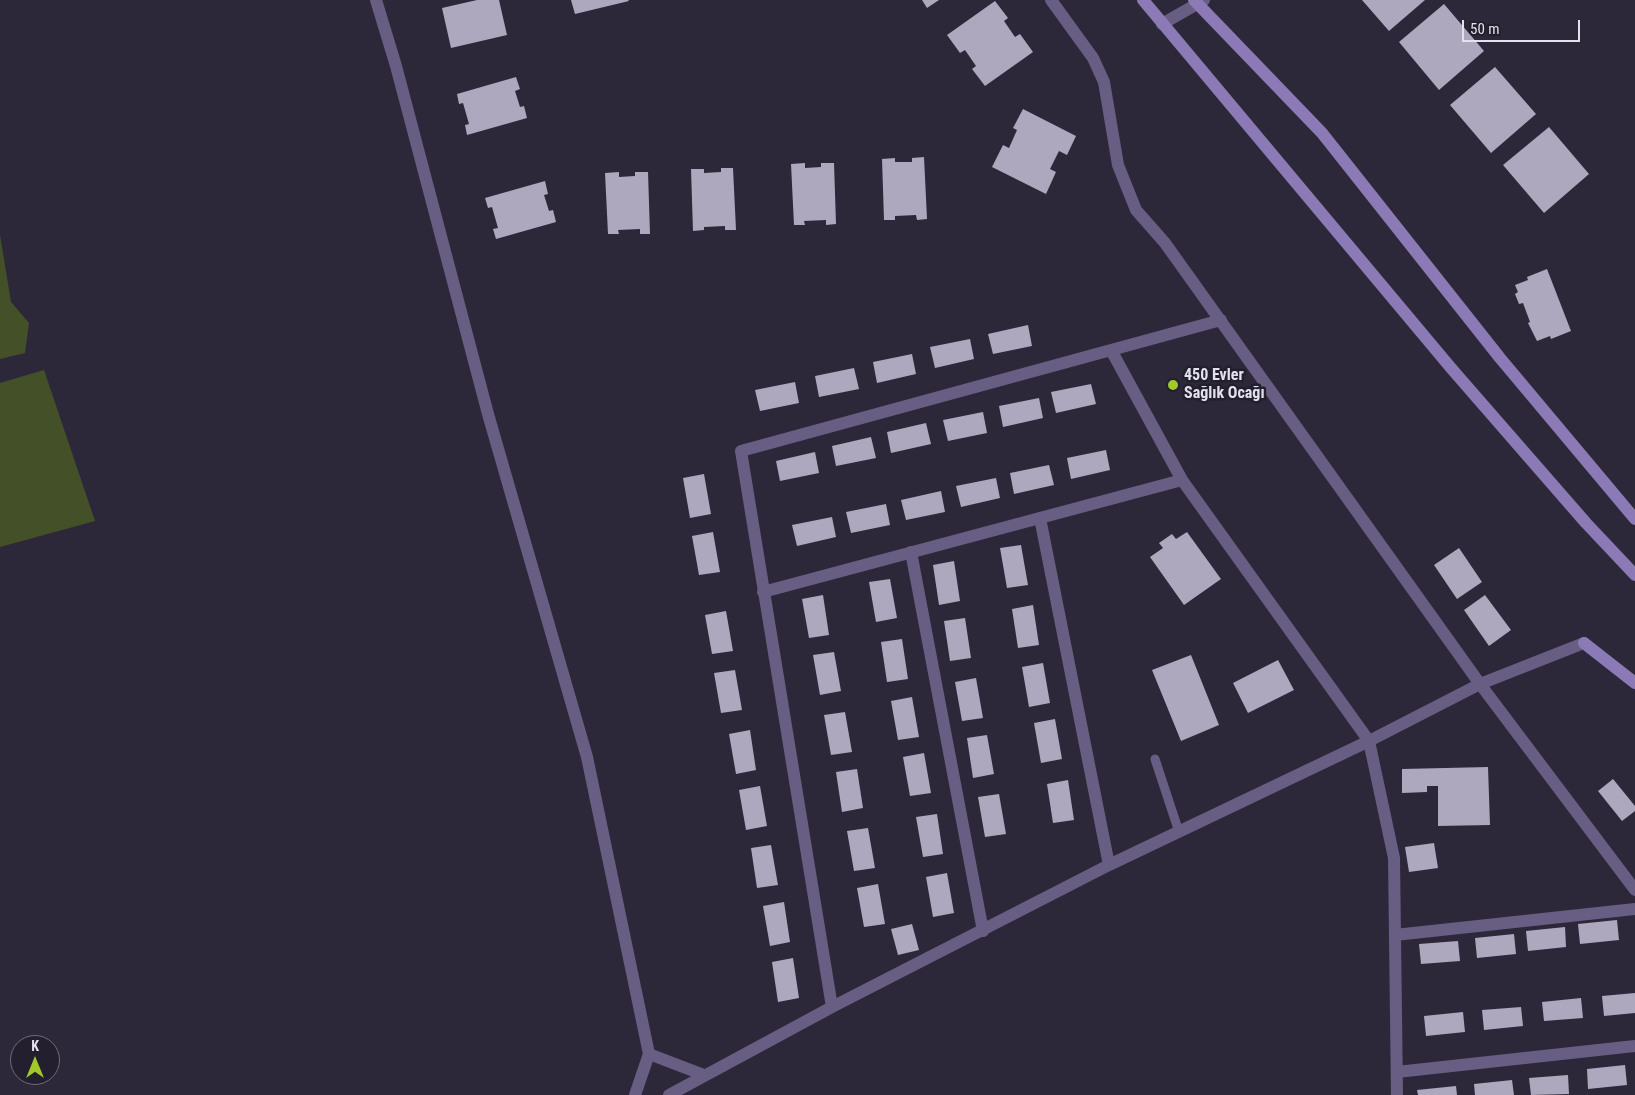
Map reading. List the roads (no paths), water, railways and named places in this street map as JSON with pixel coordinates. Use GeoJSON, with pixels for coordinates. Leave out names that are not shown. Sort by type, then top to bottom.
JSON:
{"type":"FeatureCollection","features":[{"type":"Feature","properties":{"kind":"street"},"geometry":{"type":"LineString","coordinates":[[376,0],[396,66],[488,414],[586,757],[649,1054],[635,1095]]}},
{"type":"Feature","properties":{"kind":"street"},"geometry":{"type":"LineString","coordinates":[[1051,0],[1093,58],[1104,82],[1118,165],[1136,210],[1165,243],[1480,684],[1635,890]]}},
{"type":"Feature","properties":{"kind":"street"},"geometry":{"type":"LineString","coordinates":[[1143,0],[1452,368],[1586,523],[1635,574]]}},
{"type":"Feature","properties":{"kind":"street"},"geometry":{"type":"LineString","coordinates":[[1162,24],[1198,2],[1322,133],[1500,358],[1635,519]]}},
{"type":"Feature","properties":{"kind":"street"},"geometry":{"type":"LineString","coordinates":[[832,1007],[741,450],[1221,320]]}},
{"type":"Feature","properties":{"kind":"street"},"geometry":{"type":"LineString","coordinates":[[1111,350],[1182,480],[1369,741],[1394,858],[1397,1095]]}},
{"type":"Feature","properties":{"kind":"street"},"geometry":{"type":"LineString","coordinates":[[763,592],[1182,480]]}},
{"type":"Feature","properties":{"kind":"street"},"geometry":{"type":"LineString","coordinates":[[1040,518],[1110,865]]}},
{"type":"Feature","properties":{"kind":"street"},"geometry":{"type":"LineString","coordinates":[[911,552],[983,931]]}},
{"type":"Feature","properties":{"kind":"street"},"geometry":{"type":"LineString","coordinates":[[669,1095],[832,1007],[1110,865],[1369,741],[1480,684],[1584,644],[1635,683]]}},
{"type":"Feature","properties":{"kind":"street"},"geometry":{"type":"LineString","coordinates":[[1395,935],[1635,909]]}},
{"type":"Feature","properties":{"kind":"street"},"geometry":{"type":"LineString","coordinates":[[1397,1072],[1635,1046]]}},
{"type":"Feature","properties":{"kind":"street"},"geometry":{"type":"LineString","coordinates":[[649,1054],[704,1075]]}},
{"type":"Feature","properties":{"kind":"lane"},"geometry":{"type":"LineString","coordinates":[[1155,759],[1179,832]]}},
{"type":"Feature","properties":{"kind":"place","name":"450 Evler Sağlık Ocağı"},"geometry":{"type":"Point","coordinates":[1173,385]}}]}
